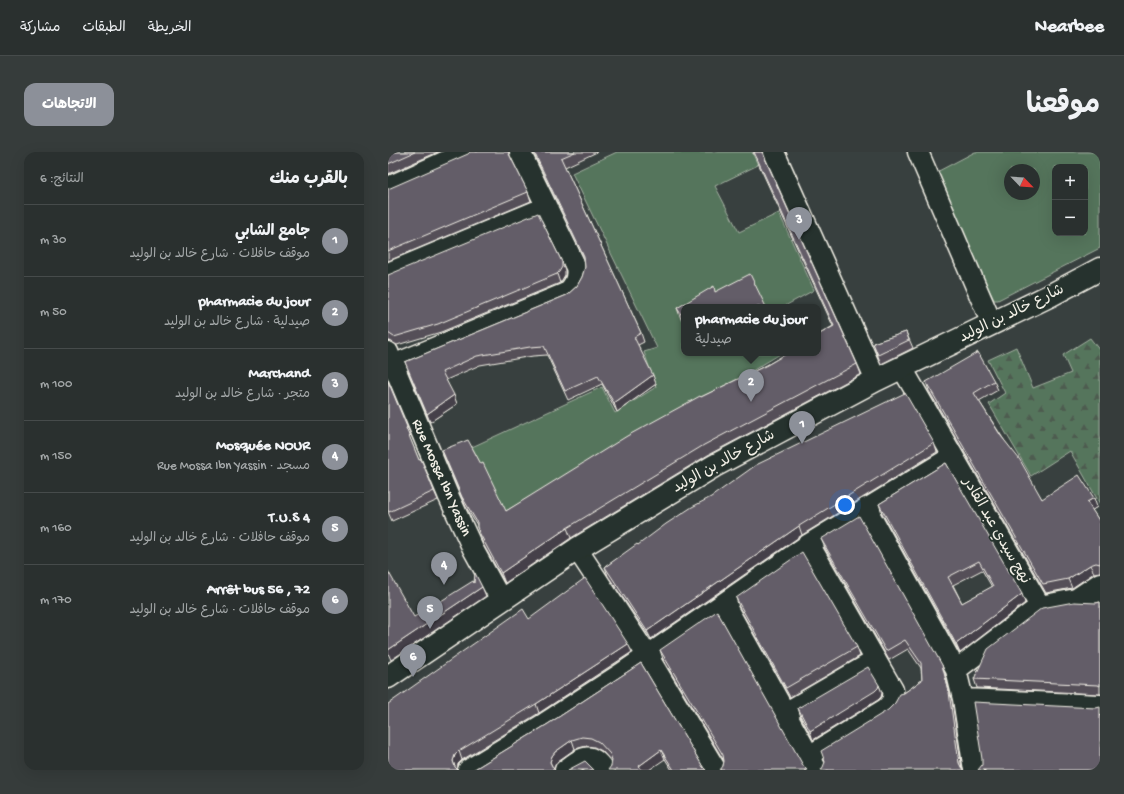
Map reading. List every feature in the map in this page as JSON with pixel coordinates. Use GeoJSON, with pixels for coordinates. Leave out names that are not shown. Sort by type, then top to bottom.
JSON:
{"type":"FeatureCollection","features":[{"type":"Feature","properties":{"kind":"street"},"geometry":{"type":"LineString","coordinates":[[388,187],[466,152]]}},
{"type":"Feature","properties":{"kind":"street"},"geometry":{"type":"LineString","coordinates":[[390,361],[566,293],[571,289],[576,279],[576,267],[520,152]]}},
{"type":"Feature","properties":{"kind":"street"},"geometry":{"type":"LineString","coordinates":[[774,152],[876,380]]}},
{"type":"Feature","properties":{"kind":"street"},"geometry":{"type":"LineString","coordinates":[[918,152],[992,324]]}},
{"type":"Feature","properties":{"kind":"street"},"geometry":{"type":"LineString","coordinates":[[388,273],[546,207]]}},
{"type":"Feature","properties":{"kind":"street","name":"شارع خالد بن الوليد"},"geometry":{"type":"LineString","coordinates":[[390,670],[501,600],[577,549],[714,466],[876,380],[992,324],[1100,269]]}},
{"type":"Feature","properties":{"kind":"street","name":"Rue Mossa Ibn Yassin"},"geometry":{"type":"LineString","coordinates":[[390,361],[451,502],[473,549],[501,600]]}},
{"type":"Feature","properties":{"kind":"street","name":"نهج سيدي عبد القادر"},"geometry":{"type":"LineString","coordinates":[[902,368],[1040,606]]}},
{"type":"Feature","properties":{"kind":"street"},"geometry":{"type":"LineString","coordinates":[[468,770],[545,723],[724,604],[809,544],[952,456]]}},
{"type":"Feature","properties":{"kind":"street"},"geometry":{"type":"LineString","coordinates":[[866,508],[956,670],[963,699],[974,770]]}},
{"type":"Feature","properties":{"kind":"street"},"geometry":{"type":"LineString","coordinates":[[724,604],[813,763],[885,709],[891,704],[894,697],[893,690],[809,544]]}},
{"type":"Feature","properties":{"kind":"street"},"geometry":{"type":"LineString","coordinates":[[577,549],[647,655],[716,770]]}},
{"type":"Feature","properties":{"kind":"street"},"geometry":{"type":"LineString","coordinates":[[1076,599],[1100,583]]}},
{"type":"Feature","properties":{"kind":"street"},"geometry":{"type":"LineString","coordinates":[[956,670],[1040,606],[1076,599],[1100,600]]}},
{"type":"Feature","properties":{"kind":"street"},"geometry":{"type":"LineString","coordinates":[[785,713],[876,660]]}},
{"type":"Feature","properties":{"kind":"street"},"geometry":{"type":"LineString","coordinates":[[963,699],[1100,705]]}},
{"type":"Feature","properties":{"kind":"street"},"geometry":{"type":"LineString","coordinates":[[565,770],[582,758],[586,757],[596,761],[604,770]]}},
{"type":"Feature","properties":{"kind":"green space"},"geometry":{"type":"Polygon","coordinates":[[[617,152],[752,152],[758,165],[715,186],[739,232],[779,213],[814,290],[788,304],[681,304],[681,356],[777,356],[508,517],[472,447],[602,387],[615,413],[656,387],[644,352],[657,348],[572,173],[617,152]]]}},
{"type":"Feature","properties":{"kind":"green space"},"geometry":{"type":"Polygon","coordinates":[[[975,152],[1100,152],[1100,248],[998,300],[994,300],[933,174],[975,152]]]}},
{"type":"Feature","properties":{"kind":"green space"},"geometry":{"type":"Polygon","coordinates":[[[1090,338],[1100,351],[1100,504],[1070,451],[1031,476],[989,404],[1005,393],[988,360],[1016,347],[1033,388],[1071,373],[1063,355],[1090,338]]]}},
{"type":"Feature","properties":{"kind":"building"},"geometry":{"type":"Polygon","coordinates":[[[388,152],[415,152],[388,164],[388,152]]]}},
{"type":"Feature","properties":{"kind":"building"},"geometry":{"type":"Polygon","coordinates":[[[470,152],[508,152],[528,192],[388,251],[388,189],[470,152]]]}},
{"type":"Feature","properties":{"kind":"building"},"geometry":{"type":"Polygon","coordinates":[[[534,152],[575,152],[561,158],[641,333],[634,337],[653,375],[614,403],[598,376],[565,391],[544,346],[477,356],[442,372],[454,395],[427,414],[405,362],[567,295],[577,286],[582,277],[585,267],[584,257],[534,152]]]}},
{"type":"Feature","properties":{"kind":"building"},"geometry":{"type":"Polygon","coordinates":[[[754,152],[762,152],[857,364],[704,445],[567,528],[501,573],[480,534],[477,527],[477,522],[462,497],[442,450],[468,440],[481,464],[483,463],[506,511],[627,436],[700,396],[701,397],[783,356],[821,356],[821,333],[834,326],[754,152]]]}},
{"type":"Feature","properties":{"kind":"building"},"geometry":{"type":"Polygon","coordinates":[[[538,213],[562,262],[562,267],[557,274],[438,324],[394,337],[388,333],[388,275],[538,213]]]}},
{"type":"Feature","properties":{"kind":"building"},"geometry":{"type":"Polygon","coordinates":[[[750,274],[765,304],[684,304],[714,286],[715,292],[750,274]]]}},
{"type":"Feature","properties":{"kind":"building"},"geometry":{"type":"Polygon","coordinates":[[[681,306],[681,314],[677,308],[681,306]]]}},
{"type":"Feature","properties":{"kind":"building"},"geometry":{"type":"Polygon","coordinates":[[[906,332],[909,340],[878,355],[873,343],[906,332]]]}},
{"type":"Feature","properties":{"kind":"building"},"geometry":{"type":"Polygon","coordinates":[[[978,352],[994,381],[974,393],[1001,436],[1020,460],[1042,499],[1079,475],[1094,498],[1087,502],[1100,522],[1100,564],[1096,563],[1090,565],[1068,579],[1043,584],[926,382],[978,352]]]}},
{"type":"Feature","properties":{"kind":"building"},"geometry":{"type":"Polygon","coordinates":[[[388,381],[419,460],[421,459],[434,491],[389,512],[388,510],[388,381]]]}},
{"type":"Feature","properties":{"kind":"building"},"geometry":{"type":"Polygon","coordinates":[[[905,393],[934,443],[799,526],[647,631],[605,567],[666,524],[692,507],[711,497],[756,465],[905,393]]]}},
{"type":"Feature","properties":{"kind":"building"},"geometry":{"type":"Polygon","coordinates":[[[946,463],[1022,594],[956,644],[879,504],[946,463]],[[979,561],[948,577],[962,603],[993,586],[979,561]]]}},
{"type":"Feature","properties":{"kind":"building"},"geometry":{"type":"Polygon","coordinates":[[[859,516],[942,665],[949,692],[959,763],[964,770],[821,770],[825,762],[821,751],[888,710],[895,703],[900,694],[904,693],[922,680],[921,663],[905,640],[886,651],[821,539],[859,516]]]}},
{"type":"Feature","properties":{"kind":"building"},"geometry":{"type":"Polygon","coordinates":[[[802,552],[857,647],[786,688],[736,598],[802,552]]]}},
{"type":"Feature","properties":{"kind":"building"},"geometry":{"type":"Polygon","coordinates":[[[388,571],[414,617],[473,581],[474,583],[475,573],[482,587],[388,650],[388,571]]]}},
{"type":"Feature","properties":{"kind":"building"},"geometry":{"type":"Polygon","coordinates":[[[585,578],[628,644],[536,704],[459,751],[455,755],[453,761],[458,770],[388,770],[388,704],[523,609],[529,619],[585,578]]]}},
{"type":"Feature","properties":{"kind":"building"},"geometry":{"type":"Polygon","coordinates":[[[1074,602],[1100,602],[1100,686],[974,679],[988,649],[1042,608],[1074,602]]]}},
{"type":"Feature","properties":{"kind":"building"},"geometry":{"type":"Polygon","coordinates":[[[717,611],[807,770],[720,770],[724,761],[723,755],[660,650],[717,611]]]}},
{"type":"Feature","properties":{"kind":"building"},"geometry":{"type":"Polygon","coordinates":[[[641,663],[706,770],[674,770],[661,750],[639,766],[642,770],[608,770],[611,766],[612,760],[610,754],[599,742],[591,738],[582,737],[572,740],[555,752],[550,762],[555,770],[473,770],[548,724],[641,663]]]}},
{"type":"Feature","properties":{"kind":"building"},"geometry":{"type":"Polygon","coordinates":[[[868,667],[879,685],[878,688],[810,731],[798,708],[868,667]]]}},
{"type":"Feature","properties":{"kind":"building"},"geometry":{"type":"Polygon","coordinates":[[[973,702],[1100,707],[1100,770],[978,770],[982,765],[982,759],[973,702]]]}},
{"type":"Feature","properties":{"kind":"building"},"geometry":{"type":"Polygon","coordinates":[[[585,761],[594,770],[568,770],[585,761]]]}},
{"type":"Feature","properties":{"kind":"place","name":"Marchand"},"geometry":{"type":"Point","coordinates":[799,240]}},
{"type":"Feature","properties":{"kind":"place","name":"pharmacie du jour"},"geometry":{"type":"Point","coordinates":[751,402]}},
{"type":"Feature","properties":{"kind":"place","name":"جامع الشابي"},"geometry":{"type":"Point","coordinates":[802,444]}},
{"type":"Feature","properties":{"kind":"place","name":"Mosquée NOUR"},"geometry":{"type":"Point","coordinates":[444,585]}},
{"type":"Feature","properties":{"kind":"place","name":"T.U.S 4"},"geometry":{"type":"Point","coordinates":[430,629]}},
{"type":"Feature","properties":{"kind":"place","name":"Arrêt bus 56 , 72"},"geometry":{"type":"Point","coordinates":[413,677]}}]}
